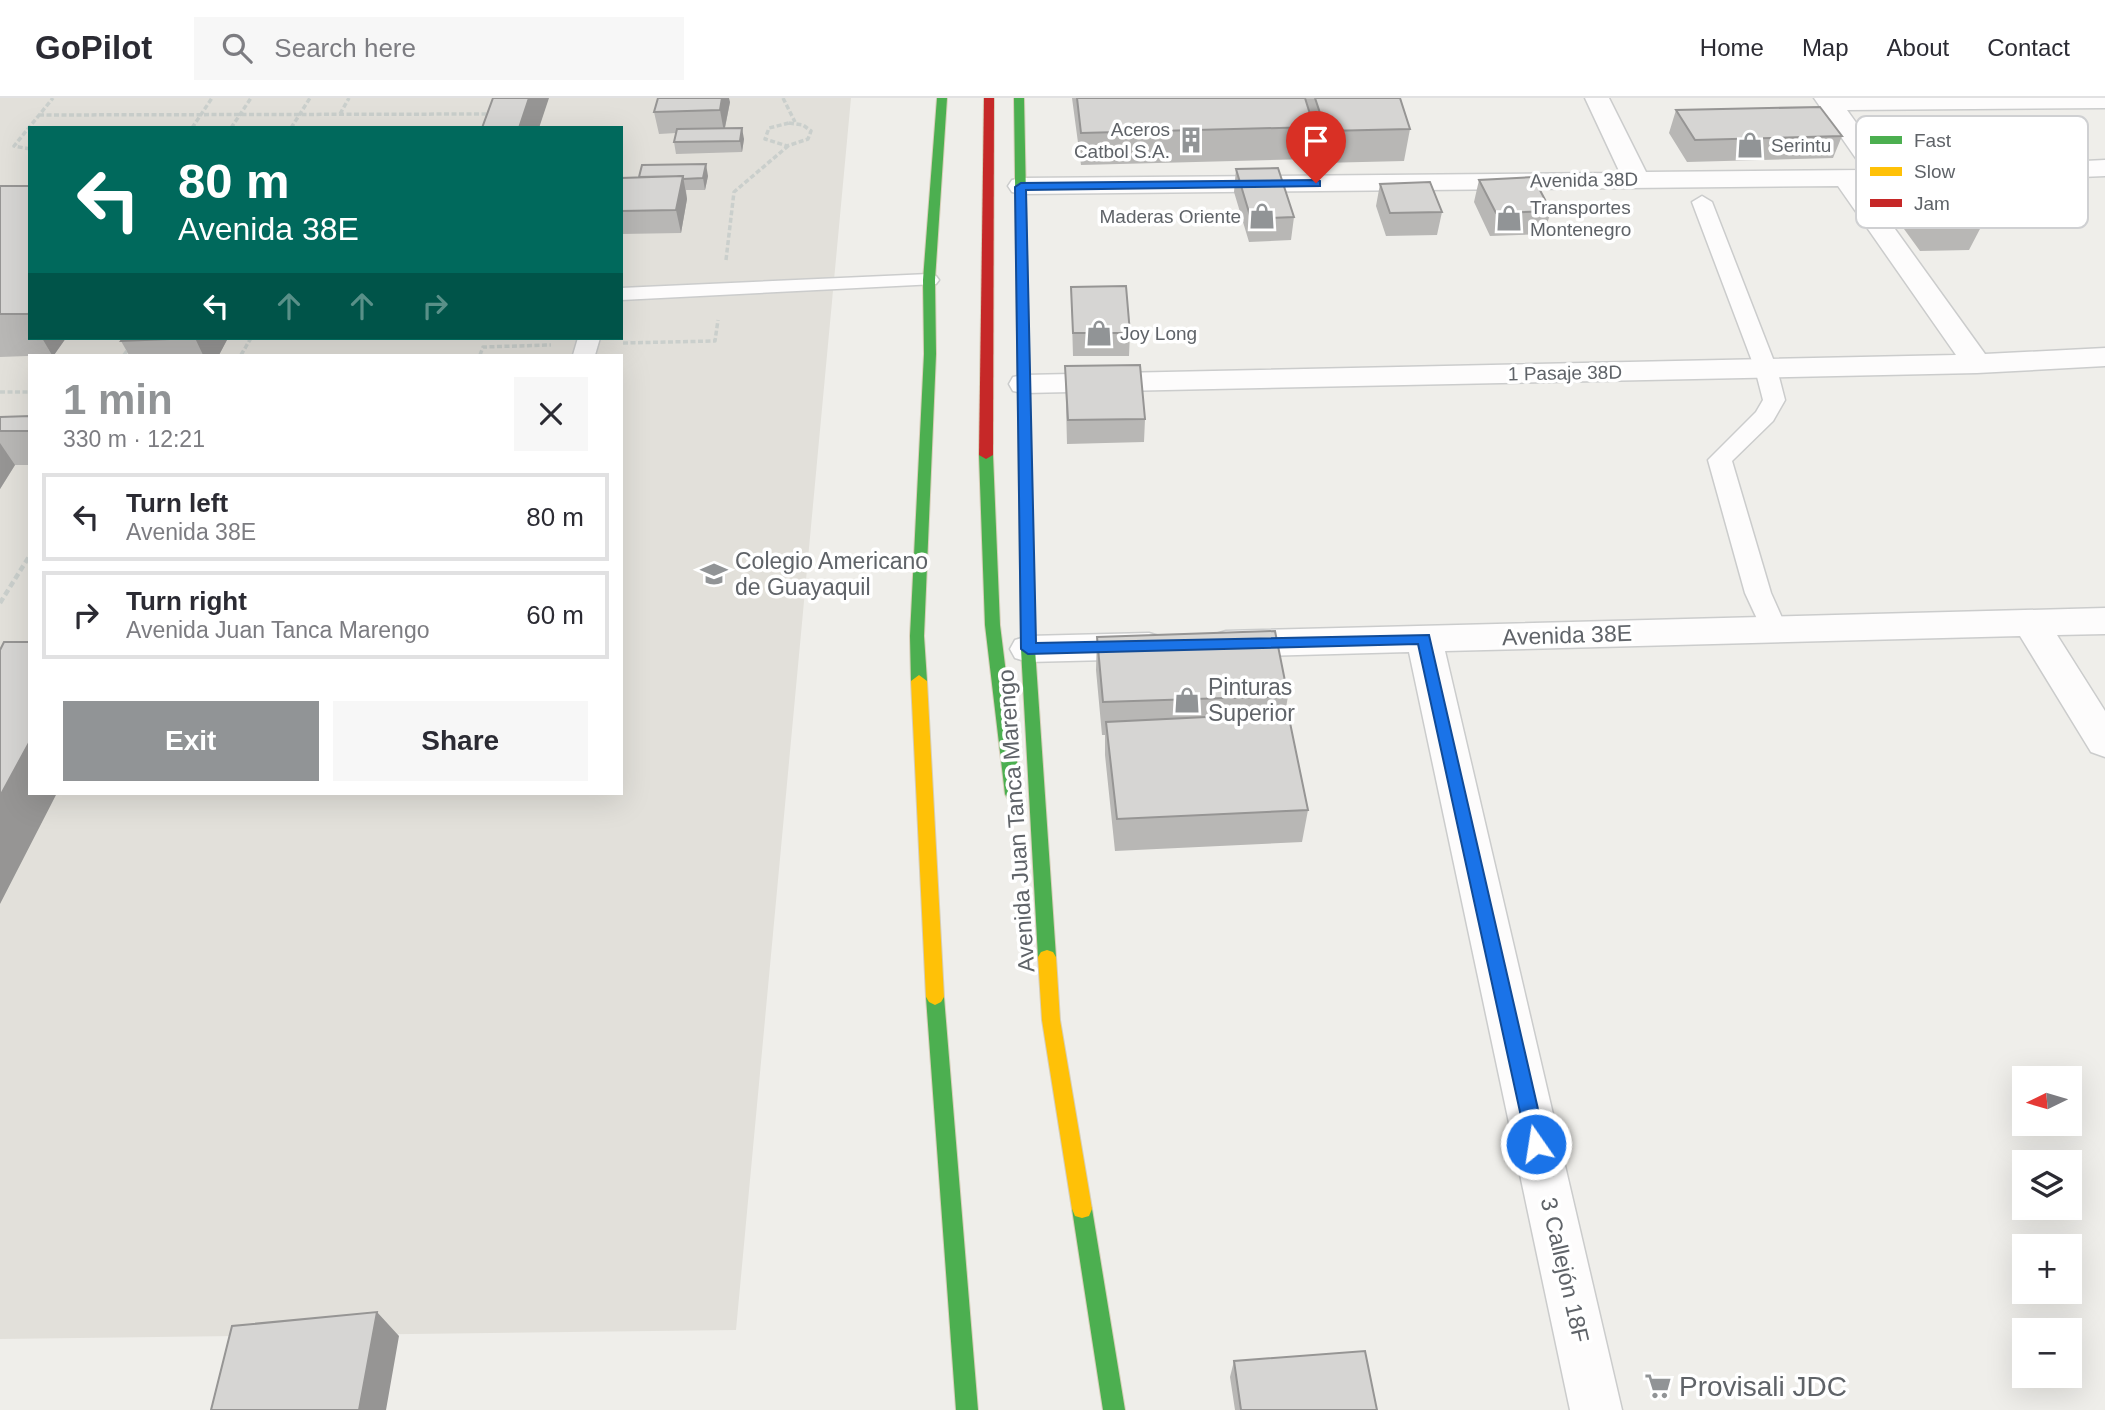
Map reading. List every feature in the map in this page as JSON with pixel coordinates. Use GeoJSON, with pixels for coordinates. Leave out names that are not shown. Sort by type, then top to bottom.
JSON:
{"type":"FeatureCollection","features":[{"type":"Feature","properties":{"kind":"main road"},"geometry":{"type":"LineString","coordinates":[[942,98],[929,280],[930,354],[917,636],[928,907],[967,1410]]}},
{"type":"Feature","properties":{"kind":"main road"},"geometry":{"type":"LineString","coordinates":[[989,98],[985,523],[999,699],[1016,816]]}},
{"type":"Feature","properties":{"kind":"main road","name":"Avenida Juan Tanca Marengo"},"geometry":{"type":"LineString","coordinates":[[1019,98],[1028,649],[1051,1020],[1114,1410]]}},
{"type":"Feature","properties":{"kind":"main road"},"geometry":{"type":"LineString","coordinates":[[1025,870],[1051,1020]]}},
{"type":"Feature","properties":{"kind":"street"},"geometry":{"type":"LineString","coordinates":[[1597,98],[1637,180]]}},
{"type":"Feature","properties":{"kind":"street"},"geometry":{"type":"LineString","coordinates":[[1828,100],[2105,101]]}},
{"type":"Feature","properties":{"kind":"street"},"geometry":{"type":"LineString","coordinates":[[1828,100],[1856,140]]}},
{"type":"Feature","properties":{"kind":"street"},"geometry":{"type":"LineString","coordinates":[[1846,179],[1856,193]]}},
{"type":"Feature","properties":{"kind":"street","name":"Avenida 38D"},"geometry":{"type":"LineString","coordinates":[[1021,187],[1856,179]]}},
{"type":"Feature","properties":{"kind":"street"},"geometry":{"type":"LineString","coordinates":[[1881,228],[1977,365]]}},
{"type":"Feature","properties":{"kind":"street","name":"1 Pasaje 38D"},"geometry":{"type":"LineString","coordinates":[[1024,384],[1977,365],[2105,357]]}},
{"type":"Feature","properties":{"kind":"street","name":"Avenida 38E"},"geometry":{"type":"LineString","coordinates":[[1028,649],[2105,621]]}},
{"type":"Feature","properties":{"kind":"street"},"geometry":{"type":"LineString","coordinates":[[2030,622],[2105,742]]}},
{"type":"Feature","properties":{"kind":"street","name":"3 Callejón 18F"},"geometry":{"type":"LineString","coordinates":[[1424,639],[1596,1410]]}},
{"type":"Feature","properties":{"kind":"lane"},"geometry":{"type":"LineString","coordinates":[[1702,202],[1766,369],[1774,400],[1765,416],[1720,460],[1758,593],[1774,629]]}},
{"type":"Feature","properties":{"kind":"lane"},"geometry":{"type":"LineString","coordinates":[[623,294],[929,280]]}},
{"type":"Feature","properties":{"kind":"path"},"geometry":{"type":"LineString","coordinates":[[30,126],[53,98]]}},
{"type":"Feature","properties":{"kind":"path"},"geometry":{"type":"LineString","coordinates":[[193,126],[212,98]]}},
{"type":"Feature","properties":{"kind":"path"},"geometry":{"type":"LineString","coordinates":[[232,126],[251,98]]}},
{"type":"Feature","properties":{"kind":"path"},"geometry":{"type":"LineString","coordinates":[[292,126],[310,98]]}},
{"type":"Feature","properties":{"kind":"path"},"geometry":{"type":"LineString","coordinates":[[340,114],[349,98]]}},
{"type":"Feature","properties":{"kind":"path"},"geometry":{"type":"LineString","coordinates":[[783,98],[796,123]]}},
{"type":"Feature","properties":{"kind":"path"},"geometry":{"type":"LineString","coordinates":[[39,115],[489,114]]}},
{"type":"Feature","properties":{"kind":"path"},"geometry":{"type":"LineString","coordinates":[[782,123],[796,123],[808,128],[811,135],[803,143],[788,146],[765,139],[765,132],[782,123]]}},
{"type":"Feature","properties":{"kind":"path"},"geometry":{"type":"LineString","coordinates":[[28,129],[15,146],[28,149]]}},
{"type":"Feature","properties":{"kind":"path"},"geometry":{"type":"LineString","coordinates":[[715,341],[734,192],[788,146]]}},
{"type":"Feature","properties":{"kind":"path"},"geometry":{"type":"LineString","coordinates":[[480,354],[483,347]]}},
{"type":"Feature","properties":{"kind":"path"},"geometry":{"type":"LineString","coordinates":[[0,392],[28,392]]}},
{"type":"Feature","properties":{"kind":"path"},"geometry":{"type":"LineString","coordinates":[[0,603],[28,558]]}},
{"type":"Feature","properties":{"kind":"shaded area","name":"Colegio Americano de Guayaquil"},"geometry":{"type":"Polygon","coordinates":[[[0,98],[851,98],[736,1330],[0,1339],[0,98]]]}},
{"type":"Feature","properties":{"kind":"building"},"geometry":{"type":"Polygon","coordinates":[[[493,98],[529,98],[520,126],[483,126],[493,98]]]}},
{"type":"Feature","properties":{"kind":"building"},"geometry":{"type":"Polygon","coordinates":[[[658,98],[722,98],[720,110],[654,112],[658,98]]]}},
{"type":"Feature","properties":{"kind":"building"},"geometry":{"type":"Polygon","coordinates":[[[1077,98],[1305,98],[1314,127],[1081,133],[1077,98]]]}},
{"type":"Feature","properties":{"kind":"building"},"geometry":{"type":"Polygon","coordinates":[[[1315,98],[1400,98],[1410,129],[1326,131],[1315,98]]]}},
{"type":"Feature","properties":{"kind":"building"},"geometry":{"type":"Polygon","coordinates":[[[1820,107],[1842,136],[1695,140],[1676,110],[1820,107]]]}},
{"type":"Feature","properties":{"kind":"building"},"geometry":{"type":"Polygon","coordinates":[[[742,128],[740,141],[674,142],[677,129],[742,128]]]}},
{"type":"Feature","properties":{"kind":"building"},"geometry":{"type":"Polygon","coordinates":[[[706,164],[703,178],[639,177],[642,165],[706,164]]]}},
{"type":"Feature","properties":{"kind":"building"},"geometry":{"type":"Polygon","coordinates":[[[1278,168],[1294,217],[1251,219],[1236,169],[1278,168]]]}},
{"type":"Feature","properties":{"kind":"building"},"geometry":{"type":"Polygon","coordinates":[[[683,176],[676,210],[623,211],[623,178],[683,176]]]}},
{"type":"Feature","properties":{"kind":"building"},"geometry":{"type":"Polygon","coordinates":[[[1533,177],[1551,211],[1496,213],[1479,180],[1533,177]]]}},
{"type":"Feature","properties":{"kind":"building"},"geometry":{"type":"Polygon","coordinates":[[[1430,182],[1442,212],[1390,213],[1380,184],[1430,182]]]}},
{"type":"Feature","properties":{"kind":"building"},"geometry":{"type":"Polygon","coordinates":[[[0,186],[28,186],[28,314],[0,314],[0,186]]]}},
{"type":"Feature","properties":{"kind":"building"},"geometry":{"type":"Polygon","coordinates":[[[1126,286],[1130,333],[1073,333],[1071,287],[1126,286]]]}},
{"type":"Feature","properties":{"kind":"building"},"geometry":{"type":"Polygon","coordinates":[[[1140,365],[1145,419],[1068,420],[1065,366],[1140,365]]]}},
{"type":"Feature","properties":{"kind":"building"},"geometry":{"type":"Polygon","coordinates":[[[28,416],[28,431],[0,431],[0,417],[28,416]]]}},
{"type":"Feature","properties":{"kind":"building"},"geometry":{"type":"Polygon","coordinates":[[[1275,631],[1288,696],[1103,702],[1097,637],[1275,631]]]}},
{"type":"Feature","properties":{"kind":"building"},"geometry":{"type":"Polygon","coordinates":[[[4,642],[28,642],[28,745],[0,796],[0,650],[4,642]]]}},
{"type":"Feature","properties":{"kind":"building"},"geometry":{"type":"Polygon","coordinates":[[[1288,713],[1308,810],[1117,819],[1106,722],[1288,713]]]}},
{"type":"Feature","properties":{"kind":"building"},"geometry":{"type":"Polygon","coordinates":[[[377,1312],[359,1410],[211,1410],[232,1326],[377,1312]]]}},
{"type":"Feature","properties":{"kind":"building"},"geometry":{"type":"Polygon","coordinates":[[[1365,1351],[1377,1410],[1241,1410],[1234,1361],[1365,1351]]]}},
{"type":"Feature","properties":{"kind":"traffic: fast"},"geometry":{"type":"LineString","coordinates":[[919,681],[917,636],[930,354],[929,280],[942,98]]}},
{"type":"Feature","properties":{"kind":"traffic: fast"},"geometry":{"type":"LineString","coordinates":[[1019,98],[1028,649],[1047,957]]}},
{"type":"Feature","properties":{"kind":"traffic: fast"},"geometry":{"type":"LineString","coordinates":[[986,455],[987,540],[993,625],[1013,794]]}},
{"type":"Feature","properties":{"kind":"traffic: fast"},"geometry":{"type":"LineString","coordinates":[[935,997],[967,1410]]}},
{"type":"Feature","properties":{"kind":"traffic: fast"},"geometry":{"type":"LineString","coordinates":[[1082,1209],[1114,1410]]}},
{"type":"Feature","properties":{"kind":"traffic: slow"},"geometry":{"type":"LineString","coordinates":[[919,681],[935,997]]}},
{"type":"Feature","properties":{"kind":"traffic: slow"},"geometry":{"type":"LineString","coordinates":[[1047,957],[1051,1020],[1082,1209]]}},
{"type":"Feature","properties":{"kind":"traffic: jam"},"geometry":{"type":"LineString","coordinates":[[986,455],[989,98]]}},
{"type":"Feature","properties":{"kind":"place","name":"Aceros Catbol S.A."},"geometry":{"type":"Point","coordinates":[1191,140]}},
{"type":"Feature","properties":{"kind":"place","name":"Serintu"},"geometry":{"type":"Point","coordinates":[1750,145]}},
{"type":"Feature","properties":{"kind":"place","name":"Maderas Oriente"},"geometry":{"type":"Point","coordinates":[1262,216]}},
{"type":"Feature","properties":{"kind":"place","name":"Transportes Montenegro"},"geometry":{"type":"Point","coordinates":[1509,218]}},
{"type":"Feature","properties":{"kind":"place","name":"Joy Long"},"geometry":{"type":"Point","coordinates":[1099,333]}},
{"type":"Feature","properties":{"kind":"place","name":"Colegio Americano de Guayaquil"},"geometry":{"type":"Point","coordinates":[714,574]}},
{"type":"Feature","properties":{"kind":"place","name":"Pinturas Superior"},"geometry":{"type":"Point","coordinates":[1187,700]}},
{"type":"Feature","properties":{"kind":"place","name":"Provisali JDC"},"geometry":{"type":"Point","coordinates":[1658,1386]}},
{"type":"Feature","properties":{"kind":"route"},"geometry":{"type":"LineString","coordinates":[[1316,183],[1021,187],[1028,649],[1424,639],[1536,1144]]}}]}
